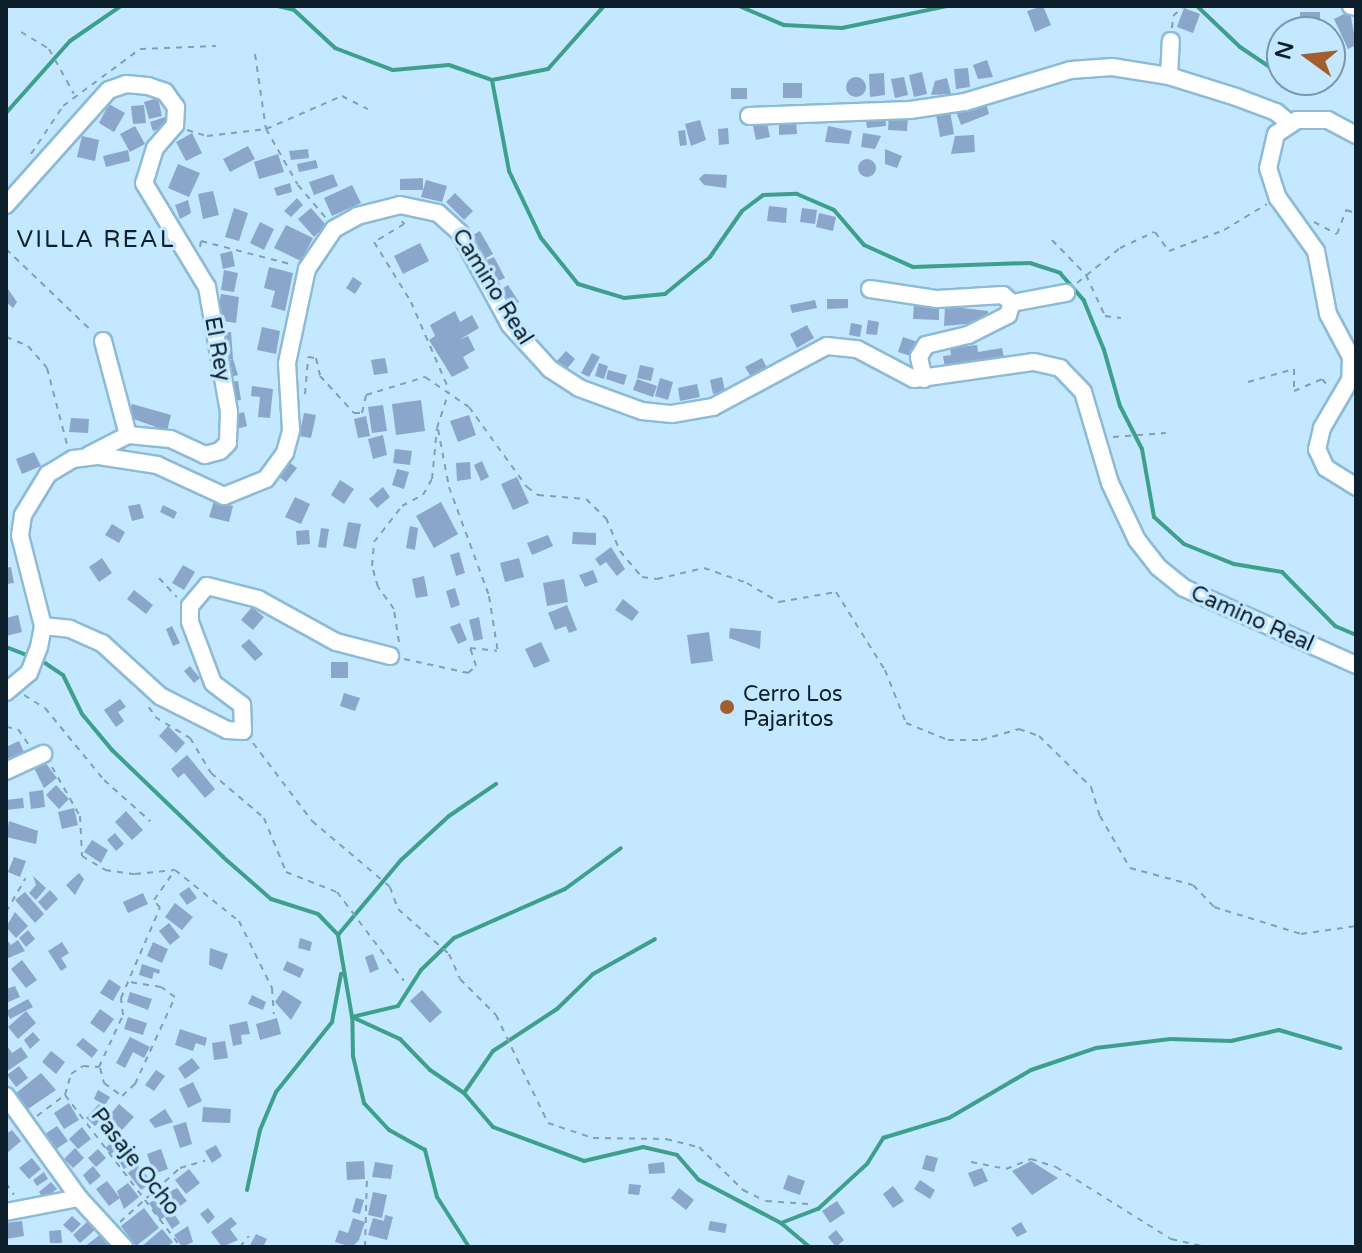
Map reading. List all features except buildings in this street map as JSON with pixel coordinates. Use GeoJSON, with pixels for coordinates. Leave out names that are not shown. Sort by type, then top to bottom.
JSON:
{"type":"FeatureCollection","features":[{"type":"Feature","properties":{"kind":"street"},"geometry":{"type":"LineString","coordinates":[[1169,76],[1171,41]]}},
{"type":"Feature","properties":{"kind":"street"},"geometry":{"type":"LineString","coordinates":[[749,116],[910,110],[965,102],[1071,70],[1112,67],[1169,76],[1276,112],[1289,123]]}},
{"type":"Feature","properties":{"kind":"street"},"geometry":{"type":"LineString","coordinates":[[6,205],[109,90],[126,84],[165,92],[176,107],[175,125]]}},
{"type":"Feature","properties":{"kind":"street"},"geometry":{"type":"LineString","coordinates":[[1356,135],[1321,118],[1289,123],[1276,134],[1268,168],[1278,198],[1316,251],[1328,314],[1351,357],[1350,380],[1319,434],[1317,449],[1326,468],[1356,487]]}},
{"type":"Feature","properties":{"kind":"street","name":"El Rey"},"geometry":{"type":"LineString","coordinates":[[128,435],[170,439],[205,455],[220,451],[228,443],[229,412],[207,287],[197,264],[144,183],[155,148],[175,125]]}},
{"type":"Feature","properties":{"kind":"street"},"geometry":{"type":"LineString","coordinates":[[77,459],[146,461],[224,496],[266,479],[285,453],[291,430],[287,363],[307,269],[334,229],[382,208],[425,207]]}},
{"type":"Feature","properties":{"kind":"street","name":"Camino Real"},"geometry":{"type":"LineString","coordinates":[[425,207],[460,233],[528,347],[579,388],[626,407],[672,414],[713,407],[827,346],[857,349],[897,374],[924,379],[1025,363],[1060,368],[1083,392],[1110,483],[1137,540],[1158,567],[1184,588],[1356,665]]}},
{"type":"Feature","properties":{"kind":"street"},"geometry":{"type":"LineString","coordinates":[[870,289],[937,299],[1003,295],[1012,303]]}},
{"type":"Feature","properties":{"kind":"street"},"geometry":{"type":"LineString","coordinates":[[1012,303],[1066,293]]}},
{"type":"Feature","properties":{"kind":"street"},"geometry":{"type":"LineString","coordinates":[[924,379],[919,357],[926,345],[968,335],[1008,315],[1012,303]]}},
{"type":"Feature","properties":{"kind":"street"},"geometry":{"type":"LineString","coordinates":[[9,690],[29,673],[43,626],[20,536],[23,515],[48,474],[128,435],[103,341]]}},
{"type":"Feature","properties":{"kind":"street"},"geometry":{"type":"LineString","coordinates":[[43,626],[70,629],[102,643],[160,696],[204,721],[243,731],[242,705],[213,683],[190,613],[198,591],[221,588],[258,599],[336,642],[390,656]]}},
{"type":"Feature","properties":{"kind":"street"},"geometry":{"type":"LineString","coordinates":[[6,771],[43,754]]}},
{"type":"Feature","properties":{"kind":"street"},"geometry":{"type":"LineString","coordinates":[[6,1096],[79,1198],[124,1247]]}},
{"type":"Feature","properties":{"kind":"street"},"geometry":{"type":"LineString","coordinates":[[6,1212],[79,1198]]}},
{"type":"Feature","properties":{"kind":"path"},"geometry":{"type":"LineString","coordinates":[[1171,41],[1173,16],[1184,6]]}},
{"type":"Feature","properties":{"kind":"path"},"geometry":{"type":"LineString","coordinates":[[21,32],[49,49],[75,95]]}},
{"type":"Feature","properties":{"kind":"path"},"geometry":{"type":"LineString","coordinates":[[255,54],[266,129],[298,185],[334,229]]}},
{"type":"Feature","properties":{"kind":"path"},"geometry":{"type":"LineString","coordinates":[[175,125],[207,136],[266,129],[342,96],[368,109]]}},
{"type":"Feature","properties":{"kind":"path"},"geometry":{"type":"LineString","coordinates":[[1086,275],[1120,248],[1155,232],[1169,251],[1224,230],[1278,198]]}},
{"type":"Feature","properties":{"kind":"path"},"geometry":{"type":"LineString","coordinates":[[425,207],[374,242],[411,302],[450,391],[437,428],[432,479],[423,495],[402,506],[374,542],[372,566],[378,587],[400,628],[390,656],[468,673],[476,666],[470,648],[497,652],[489,596],[449,487],[437,428]]}},
{"type":"Feature","properties":{"kind":"path"},"geometry":{"type":"LineString","coordinates":[[1311,220],[1337,234],[1346,210],[1356,213]]}},
{"type":"Feature","properties":{"kind":"path"},"geometry":{"type":"LineString","coordinates":[[1052,240],[1086,275],[1105,316],[1121,318]]}},
{"type":"Feature","properties":{"kind":"path"},"geometry":{"type":"LineString","coordinates":[[197,264],[201,241],[307,269]]}},
{"type":"Feature","properties":{"kind":"path"},"geometry":{"type":"LineString","coordinates":[[6,249],[103,341]]}},
{"type":"Feature","properties":{"kind":"path"},"geometry":{"type":"LineString","coordinates":[[6,337],[28,346],[47,368],[77,459]]}},
{"type":"Feature","properties":{"kind":"path"},"geometry":{"type":"LineString","coordinates":[[304,398],[308,357],[316,358],[320,376],[354,413],[362,413],[366,395],[425,377],[450,391],[469,407],[527,487],[538,495],[586,499],[606,518],[620,551],[642,577],[657,579],[704,568],[747,583],[779,602],[836,592],[885,670],[906,723],[948,740],[981,740],[1019,729],[1039,736],[1091,787],[1100,816],[1130,868],[1193,885],[1214,907],[1301,934],[1356,926]]}},
{"type":"Feature","properties":{"kind":"path"},"geometry":{"type":"LineString","coordinates":[[1248,382],[1294,369],[1294,391],[1322,379],[1339,401]]}},
{"type":"Feature","properties":{"kind":"path"},"geometry":{"type":"LineString","coordinates":[[1114,437],[1166,433]]}},
{"type":"Feature","properties":{"kind":"path"},"geometry":{"type":"LineString","coordinates":[[159,578],[190,613]]}},
{"type":"Feature","properties":{"kind":"path"},"geometry":{"type":"LineString","coordinates":[[9,690],[45,708],[104,780],[150,821]]}},
{"type":"Feature","properties":{"kind":"path"},"geometry":{"type":"LineString","coordinates":[[148,704],[155,717],[190,738],[211,773],[264,818],[286,872],[337,892],[404,981]]}},
{"type":"Feature","properties":{"kind":"path"},"geometry":{"type":"LineString","coordinates":[[6,706],[6,721]]}},
{"type":"Feature","properties":{"kind":"path"},"geometry":{"type":"LineString","coordinates":[[6,727],[18,729],[31,749],[43,754],[80,816],[82,856],[105,870],[135,874],[175,870],[239,921],[272,988],[274,1014]]}},
{"type":"Feature","properties":{"kind":"path"},"geometry":{"type":"LineString","coordinates":[[243,731],[312,821],[390,887],[398,909],[449,954],[460,979],[496,1015],[548,1123],[593,1138],[666,1139],[699,1147],[743,1190],[766,1201],[808,1204]]}},
{"type":"Feature","properties":{"kind":"path"},"geometry":{"type":"LineString","coordinates":[[128,982],[161,987],[175,997],[135,1084],[122,1096],[104,1083],[99,1067],[123,1015],[121,998],[160,908],[154,900],[175,870]]}},
{"type":"Feature","properties":{"kind":"path"},"geometry":{"type":"LineString","coordinates":[[6,912],[26,878]]}},
{"type":"Feature","properties":{"kind":"path"},"geometry":{"type":"LineString","coordinates":[[26,1124],[65,1095],[71,1074],[83,1066],[99,1067]]}},
{"type":"Feature","properties":{"kind":"path","name":"Pasaje Ocho"},"geometry":{"type":"LineString","coordinates":[[65,1095],[181,1247]]}},
{"type":"Feature","properties":{"kind":"path"},"geometry":{"type":"LineString","coordinates":[[971,1162],[1006,1169],[1031,1159],[1056,1167],[1171,1239],[1207,1247]]}},
{"type":"Feature","properties":{"kind":"path"},"geometry":{"type":"LineString","coordinates":[[110,1231],[180,1168],[205,1161]]}},
{"type":"Feature","properties":{"kind":"path"},"geometry":{"type":"LineString","coordinates":[[365,1247],[367,1177]]}},
{"type":"Feature","properties":{"kind":"path"},"geometry":{"type":"LineString","coordinates":[[240,1247],[249,1236]]}},
{"type":"Feature","properties":{"kind":"waterway"},"geometry":{"type":"LineString","coordinates":[[6,113],[70,41],[121,6]]}},
{"type":"Feature","properties":{"kind":"waterway"},"geometry":{"type":"LineString","coordinates":[[278,6],[294,10],[335,48],[393,70],[449,65],[492,80],[509,171],[541,238],[578,284],[624,298],[665,294],[710,257],[742,211],[763,195],[797,194],[834,210],[864,245],[913,267],[1030,263],[1060,273],[1084,301],[1104,350],[1120,406],[1142,449],[1154,517],[1184,544],[1234,564],[1282,572],[1335,626],[1356,635]]}},
{"type":"Feature","properties":{"kind":"waterway"},"geometry":{"type":"LineString","coordinates":[[492,80],[548,69],[604,6]]}},
{"type":"Feature","properties":{"kind":"waterway"},"geometry":{"type":"LineString","coordinates":[[739,6],[784,25],[842,28],[947,6]]}},
{"type":"Feature","properties":{"kind":"waterway"},"geometry":{"type":"LineString","coordinates":[[1197,6],[1240,47],[1266,64]]}},
{"type":"Feature","properties":{"kind":"waterway"},"geometry":{"type":"LineString","coordinates":[[6,647],[30,656]]}},
{"type":"Feature","properties":{"kind":"waterway"},"geometry":{"type":"LineString","coordinates":[[39,659],[63,675],[82,714],[112,750],[223,857],[271,899],[318,914],[338,935],[352,1017],[400,1039],[430,1070],[464,1093],[493,1127],[584,1161],[643,1147],[677,1155],[699,1180],[781,1223],[810,1247]]}},
{"type":"Feature","properties":{"kind":"waterway"},"geometry":{"type":"LineString","coordinates":[[338,935],[401,860],[449,816],[496,784]]}},
{"type":"Feature","properties":{"kind":"waterway"},"geometry":{"type":"LineString","coordinates":[[469,1247],[437,1197],[425,1150],[389,1130],[364,1103],[353,1056],[352,1017],[398,1006],[421,970],[454,938],[565,889],[621,848]]}},
{"type":"Feature","properties":{"kind":"waterway"},"geometry":{"type":"LineString","coordinates":[[464,1093],[493,1051],[557,1009],[593,974],[655,939]]}},
{"type":"Feature","properties":{"kind":"waterway"},"geometry":{"type":"LineString","coordinates":[[247,1190],[260,1130],[276,1092],[332,1022],[341,974]]}},
{"type":"Feature","properties":{"kind":"waterway"},"geometry":{"type":"LineString","coordinates":[[781,1223],[818,1209],[867,1164],[883,1138],[949,1118],[1031,1070],[1096,1048],[1170,1039],[1231,1041],[1279,1030],[1340,1048]]}},
{"type":"Feature","properties":{"kind":"place","name":"Cerro Los Pajaritos"},"geometry":{"type":"Point","coordinates":[727,707]}},
{"type":"Feature","properties":{"kind":"district","name":"VILLA REAL"},"geometry":{"type":"Point","coordinates":[96,240]}}]}
